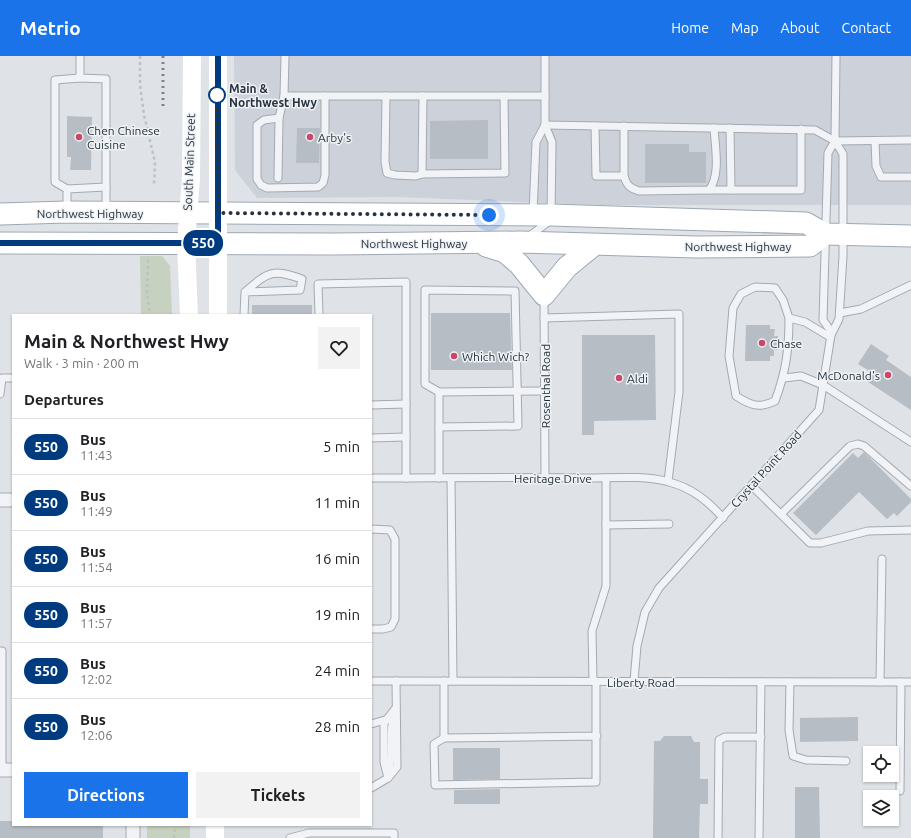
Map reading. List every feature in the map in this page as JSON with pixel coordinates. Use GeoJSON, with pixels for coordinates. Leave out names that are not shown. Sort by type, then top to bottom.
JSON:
{"type":"FeatureCollection","features":[{"type":"Feature","properties":{"kind":"main road","name":"Northwest Highway"},"geometry":{"type":"LineString","coordinates":[[0,214],[67,212],[187,214],[542,215],[806,223],[834,234],[911,236]]}},
{"type":"Feature","properties":{"kind":"main road","name":"Northwest Highway"},"geometry":{"type":"LineString","coordinates":[[0,243],[520,242],[594,245],[810,246],[834,234]]}},
{"type":"Feature","properties":{"kind":"main road"},"geometry":{"type":"LineString","coordinates":[[474,243],[505,252],[519,264],[544,295],[567,267],[594,245]]}},
{"type":"Feature","properties":{"kind":"street","name":"South Main Street"},"geometry":{"type":"LineString","coordinates":[[189,314],[186,243],[187,214],[191,178],[192,56]]}},
{"type":"Feature","properties":{"kind":"street"},"geometry":{"type":"LineString","coordinates":[[218,56],[218,314]]}},
{"type":"Feature","properties":{"kind":"street"},"geometry":{"type":"LineString","coordinates":[[0,500],[12,500]]}},
{"type":"Feature","properties":{"kind":"street"},"geometry":{"type":"LineString","coordinates":[[133,826],[133,838]]}},
{"type":"Feature","properties":{"kind":"street"},"geometry":{"type":"LineString","coordinates":[[215,826],[215,838]]}},
{"type":"Feature","properties":{"kind":"lane"},"geometry":{"type":"LineString","coordinates":[[80,56],[80,78]]}},
{"type":"Feature","properties":{"kind":"lane"},"geometry":{"type":"LineString","coordinates":[[278,178],[279,118],[284,96],[284,56]]}},
{"type":"Feature","properties":{"kind":"lane"},"geometry":{"type":"LineString","coordinates":[[542,215],[552,142],[545,124],[545,56]]}},
{"type":"Feature","properties":{"kind":"lane"},"geometry":{"type":"LineString","coordinates":[[789,318],[805,322],[830,336],[839,319],[840,313],[828,153],[835,141],[836,56]]}},
{"type":"Feature","properties":{"kind":"lane"},"geometry":{"type":"LineString","coordinates":[[106,187],[67,189],[56,182],[56,80],[80,78],[106,79],[106,187],[106,213]]}},
{"type":"Feature","properties":{"kind":"lane"},"geometry":{"type":"LineString","coordinates":[[284,96],[545,96]]}},
{"type":"Feature","properties":{"kind":"lane"},"geometry":{"type":"LineString","coordinates":[[279,118],[264,120],[257,125],[257,179],[261,185],[267,188],[318,187],[323,183],[325,175],[325,96]]}},
{"type":"Feature","properties":{"kind":"lane"},"geometry":{"type":"LineString","coordinates":[[386,96],[384,162],[388,173],[407,176],[422,174],[504,172],[504,96]]}},
{"type":"Feature","properties":{"kind":"lane"},"geometry":{"type":"LineString","coordinates":[[422,174],[423,96]]}},
{"type":"Feature","properties":{"kind":"lane"},"geometry":{"type":"LineString","coordinates":[[545,124],[815,130],[835,141],[843,154],[834,234]]}},
{"type":"Feature","properties":{"kind":"lane"},"geometry":{"type":"LineString","coordinates":[[520,242],[547,223],[542,215],[536,142],[545,124]]}},
{"type":"Feature","properties":{"kind":"lane"},"geometry":{"type":"LineString","coordinates":[[595,126],[596,176],[624,176]]}},
{"type":"Feature","properties":{"kind":"lane"},"geometry":{"type":"LineString","coordinates":[[624,126],[624,176],[626,183],[631,188],[639,191],[800,190],[801,129]]}},
{"type":"Feature","properties":{"kind":"lane"},"geometry":{"type":"LineString","coordinates":[[709,190],[713,185],[715,177],[714,128]]}},
{"type":"Feature","properties":{"kind":"lane"},"geometry":{"type":"LineString","coordinates":[[730,128],[731,190]]}},
{"type":"Feature","properties":{"kind":"lane"},"geometry":{"type":"LineString","coordinates":[[874,140],[876,166],[881,177],[911,177]]}},
{"type":"Feature","properties":{"kind":"lane"},"geometry":{"type":"LineString","coordinates":[[835,141],[911,140]]}},
{"type":"Feature","properties":{"kind":"lane"},"geometry":{"type":"LineString","coordinates":[[67,189],[67,212]]}},
{"type":"Feature","properties":{"kind":"lane","name":"Crystal Point Road"},"geometry":{"type":"LineString","coordinates":[[634,682],[637,646],[644,612],[659,588],[819,410],[830,336],[830,330],[823,320],[834,234]]}},
{"type":"Feature","properties":{"kind":"lane"},"geometry":{"type":"LineString","coordinates":[[244,314],[245,292],[262,277],[282,271],[302,279],[300,290],[245,292]]}},
{"type":"Feature","properties":{"kind":"lane"},"geometry":{"type":"LineString","coordinates":[[319,314],[318,284],[406,282],[406,478]]}},
{"type":"Feature","properties":{"kind":"lane"},"geometry":{"type":"LineString","coordinates":[[840,313],[861,309],[911,285]]}},
{"type":"Feature","properties":{"kind":"lane"},"geometry":{"type":"LineString","coordinates":[[755,287],[775,288],[783,300],[789,318],[789,346],[784,378],[774,401],[765,406],[750,404],[736,396],[729,356],[733,308],[741,294],[755,287]]}},
{"type":"Feature","properties":{"kind":"lane"},"geometry":{"type":"LineString","coordinates":[[439,427],[518,426],[518,392],[515,291],[425,290],[425,384],[439,392],[518,392],[545,391]]}},
{"type":"Feature","properties":{"kind":"lane","name":"Rosenthal Road"},"geometry":{"type":"LineString","coordinates":[[544,295],[545,477]]}},
{"type":"Feature","properties":{"kind":"lane"},"geometry":{"type":"LineString","coordinates":[[544,318],[679,314],[679,392],[668,481]]}},
{"type":"Feature","properties":{"kind":"lane"},"geometry":{"type":"LineString","coordinates":[[784,378],[801,376],[823,385],[911,442]]}},
{"type":"Feature","properties":{"kind":"lane"},"geometry":{"type":"LineString","coordinates":[[0,394],[2,378],[12,378]]}},
{"type":"Feature","properties":{"kind":"lane"},"geometry":{"type":"LineString","coordinates":[[439,392],[439,478]]}},
{"type":"Feature","properties":{"kind":"lane"},"geometry":{"type":"LineString","coordinates":[[372,405],[406,404]]}},
{"type":"Feature","properties":{"kind":"lane"},"geometry":{"type":"LineString","coordinates":[[372,438],[406,437]]}},
{"type":"Feature","properties":{"kind":"lane"},"geometry":{"type":"LineString","coordinates":[[781,514],[850,446],[858,444],[864,446],[911,486]]}},
{"type":"Feature","properties":{"kind":"lane","name":"Heritage Drive"},"geometry":{"type":"LineString","coordinates":[[372,478],[545,477],[668,481],[696,493],[710,503],[723,518]]}},
{"type":"Feature","properties":{"kind":"lane"},"geometry":{"type":"LineString","coordinates":[[451,478],[453,681]]}},
{"type":"Feature","properties":{"kind":"lane"},"geometry":{"type":"LineString","coordinates":[[597,736],[444,738],[434,744],[435,785],[596,782],[597,736],[592,630],[606,586],[606,478]]}},
{"type":"Feature","properties":{"kind":"lane"},"geometry":{"type":"LineString","coordinates":[[752,486],[810,542],[821,542],[868,531],[911,530]]}},
{"type":"Feature","properties":{"kind":"lane"},"geometry":{"type":"LineString","coordinates":[[606,525],[669,524]]}},
{"type":"Feature","properties":{"kind":"lane"},"geometry":{"type":"LineString","coordinates":[[372,529],[390,530],[396,539],[395,619],[391,626],[383,630],[372,629]]}},
{"type":"Feature","properties":{"kind":"lane"},"geometry":{"type":"LineString","coordinates":[[880,682],[882,559]]}},
{"type":"Feature","properties":{"kind":"lane"},"geometry":{"type":"LineString","coordinates":[[0,651],[2,651],[5,770]]}},
{"type":"Feature","properties":{"kind":"lane","name":"Liberty Road"},"geometry":{"type":"LineString","coordinates":[[372,681],[911,682]]}},
{"type":"Feature","properties":{"kind":"lane"},"geometry":{"type":"LineString","coordinates":[[372,787],[388,778],[391,768],[391,723],[395,709],[396,681]]}},
{"type":"Feature","properties":{"kind":"lane"},"geometry":{"type":"LineString","coordinates":[[444,681],[444,738]]}},
{"type":"Feature","properties":{"kind":"lane"},"geometry":{"type":"LineString","coordinates":[[759,838],[761,682]]}},
{"type":"Feature","properties":{"kind":"lane"},"geometry":{"type":"LineString","coordinates":[[790,682],[789,730],[793,756],[806,760],[846,761]]}},
{"type":"Feature","properties":{"kind":"lane"},"geometry":{"type":"LineString","coordinates":[[900,791],[901,682]]}},
{"type":"Feature","properties":{"kind":"lane"},"geometry":{"type":"LineString","coordinates":[[372,724],[385,720],[395,709]]}},
{"type":"Feature","properties":{"kind":"lane"},"geometry":{"type":"LineString","coordinates":[[385,720],[384,762],[388,778]]}},
{"type":"Feature","properties":{"kind":"lane"},"geometry":{"type":"LineString","coordinates":[[718,838],[720,740],[725,737],[761,737]]}},
{"type":"Feature","properties":{"kind":"lane"},"geometry":{"type":"LineString","coordinates":[[290,838],[309,833],[394,833],[394,838]]}},
{"type":"Feature","properties":{"kind":"path"},"geometry":{"type":"LineString","coordinates":[[140,56],[140,85],[144,115],[155,162],[154,184]]}},
{"type":"Feature","properties":{"kind":"path"},"geometry":{"type":"LineString","coordinates":[[148,260],[147,292],[150,314]]}},
{"type":"Feature","properties":{"kind":"path"},"geometry":{"type":"LineString","coordinates":[[174,838],[175,826]]}},
{"type":"Feature","properties":{"kind":"shaded area"},"geometry":{"type":"Polygon","coordinates":[[[234,56],[911,56],[911,205],[596,205],[398,197],[257,198],[235,170],[234,56]]]}},
{"type":"Feature","properties":{"kind":"green space"},"geometry":{"type":"Polygon","coordinates":[[[140,256],[162,256],[170,266],[172,314],[141,314],[140,256]]]}},
{"type":"Feature","properties":{"kind":"green space"},"geometry":{"type":"Polygon","coordinates":[[[147,826],[190,826],[190,838],[147,838],[147,826]]]}},
{"type":"Feature","properties":{"kind":"building","name":"Chen Chinese Cuisine"},"geometry":{"type":"Polygon","coordinates":[[[67,116],[92,117],[91,170],[70,170],[71,157],[67,157],[67,116]]]}},
{"type":"Feature","properties":{"kind":"building"},"geometry":{"type":"Polygon","coordinates":[[[488,120],[488,159],[430,159],[430,121],[488,120]]]}},
{"type":"Feature","properties":{"kind":"building","name":"Arby's"},"geometry":{"type":"Polygon","coordinates":[[[297,128],[320,128],[319,163],[296,163],[297,128]]]}},
{"type":"Feature","properties":{"kind":"building"},"geometry":{"type":"Polygon","coordinates":[[[645,144],[689,144],[689,152],[706,152],[706,183],[645,183],[645,144]]]}},
{"type":"Feature","properties":{"kind":"building"},"geometry":{"type":"Polygon","coordinates":[[[252,305],[312,305],[312,314],[252,314],[252,305]]]}},
{"type":"Feature","properties":{"kind":"building"},"geometry":{"type":"Polygon","coordinates":[[[431,313],[510,313],[512,370],[431,370],[431,313]]]}},
{"type":"Feature","properties":{"kind":"building","name":"Chase"},"geometry":{"type":"Polygon","coordinates":[[[746,325],[770,325],[770,329],[775,329],[774,336],[778,336],[778,350],[774,350],[774,356],[770,356],[770,361],[745,361],[746,325]]]}},
{"type":"Feature","properties":{"kind":"building","name":"Aldi"},"geometry":{"type":"Polygon","coordinates":[[[582,335],[655,335],[656,420],[594,421],[594,435],[582,435],[582,335]]]}},
{"type":"Feature","properties":{"kind":"building","name":"McDonald's"},"geometry":{"type":"Polygon","coordinates":[[[871,344],[889,356],[886,360],[911,377],[911,410],[865,380],[871,372],[858,364],[871,344]]]}},
{"type":"Feature","properties":{"kind":"building"},"geometry":{"type":"Polygon","coordinates":[[[864,452],[911,499],[911,502],[897,516],[894,513],[887,519],[859,492],[816,535],[793,513],[853,453],[858,458],[864,452]]]}},
{"type":"Feature","properties":{"kind":"building"},"geometry":{"type":"Polygon","coordinates":[[[858,717],[858,741],[800,742],[800,718],[858,717]]]}},
{"type":"Feature","properties":{"kind":"building"},"geometry":{"type":"Polygon","coordinates":[[[664,736],[691,736],[694,742],[700,742],[700,779],[708,779],[708,804],[700,804],[699,838],[653,838],[654,741],[660,741],[664,736]]]}},
{"type":"Feature","properties":{"kind":"building"},"geometry":{"type":"Polygon","coordinates":[[[453,748],[500,748],[500,779],[453,780],[453,748]]]}},
{"type":"Feature","properties":{"kind":"building"},"geometry":{"type":"Polygon","coordinates":[[[795,787],[819,787],[820,838],[795,838],[795,787]]]}},
{"type":"Feature","properties":{"kind":"building"},"geometry":{"type":"Polygon","coordinates":[[[500,789],[500,804],[454,804],[454,790],[500,789]]]}},
{"type":"Feature","properties":{"kind":"building"},"geometry":{"type":"Polygon","coordinates":[[[0,821],[12,821],[12,826],[103,826],[103,838],[0,838],[0,821]]]}},
{"type":"Feature","properties":{"kind":"railway"},"geometry":{"type":"LineString","coordinates":[[163,56],[163,109]]}},
{"type":"Feature","properties":{"kind":"bus line","name":"550"},"geometry":{"type":"LineString","coordinates":[[0,243],[218,243],[218,56]]}},
{"type":"Feature","properties":{"kind":"place","name":"Main & Northwest Hwy"},"geometry":{"type":"Point","coordinates":[217,95]}},
{"type":"Feature","properties":{"kind":"place","name":"Chen Chinese Cuisine"},"geometry":{"type":"Point","coordinates":[79,137]}},
{"type":"Feature","properties":{"kind":"place","name":"Arby's"},"geometry":{"type":"Point","coordinates":[310,137]}},
{"type":"Feature","properties":{"kind":"place","name":"Chase"},"geometry":{"type":"Point","coordinates":[762,343]}},
{"type":"Feature","properties":{"kind":"place","name":"Which Wich?"},"geometry":{"type":"Point","coordinates":[454,356]}},
{"type":"Feature","properties":{"kind":"place","name":"McDonald's"},"geometry":{"type":"Point","coordinates":[888,375]}},
{"type":"Feature","properties":{"kind":"place","name":"Aldi"},"geometry":{"type":"Point","coordinates":[619,378]}},
{"type":"Feature","properties":{"kind":"route"},"geometry":{"type":"LineString","coordinates":[[217,95],[219,213],[489,215]]}}]}
